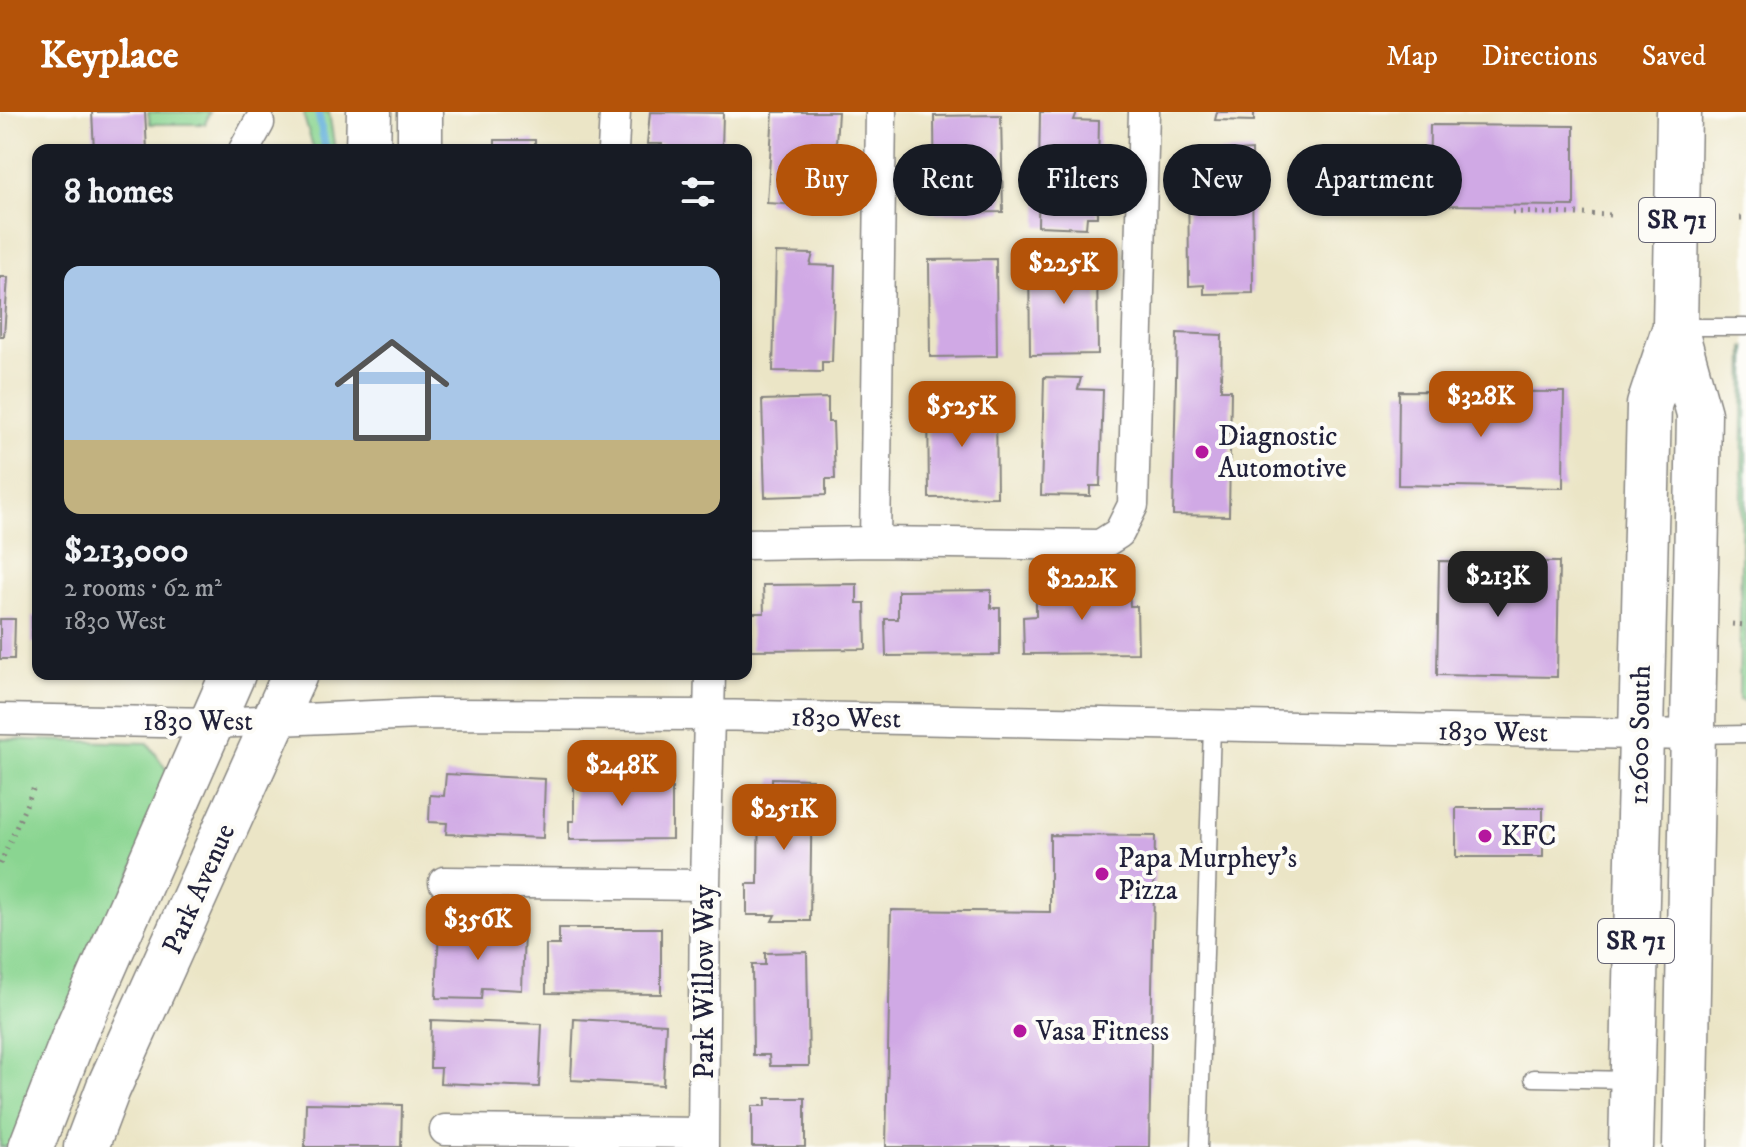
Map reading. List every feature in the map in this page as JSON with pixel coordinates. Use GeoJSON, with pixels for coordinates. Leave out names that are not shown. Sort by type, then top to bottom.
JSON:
{"type":"FeatureCollection","features":[{"type":"Feature","properties":{"kind":"main road"},"geometry":{"type":"LineString","coordinates":[[368,144],[369,112]]}},
{"type":"Feature","properties":{"kind":"main road"},"geometry":{"type":"LineString","coordinates":[[420,112],[420,144]]}},
{"type":"Feature","properties":{"kind":"main road","name":"12600 South"},"geometry":{"type":"LineString","coordinates":[[1679,112],[1675,327],[1699,414],[1685,1147]]}},
{"type":"Feature","properties":{"kind":"main road","name":"12600 South"},"geometry":{"type":"LineString","coordinates":[[1631,1147],[1649,405],[1675,327]]}},
{"type":"Feature","properties":{"kind":"main road","name":"Park Avenue"},"geometry":{"type":"LineString","coordinates":[[31,1147],[74,1036],[231,680]]}},
{"type":"Feature","properties":{"kind":"main road","name":"Park Avenue"},"geometry":{"type":"LineString","coordinates":[[86,1147],[102,1103],[292,680]]}},
{"type":"Feature","properties":{"kind":"street"},"geometry":{"type":"LineString","coordinates":[[613,144],[615,112]]}},
{"type":"Feature","properties":{"kind":"street"},"geometry":{"type":"LineString","coordinates":[[875,542],[881,112]]}},
{"type":"Feature","properties":{"kind":"street"},"geometry":{"type":"LineString","coordinates":[[752,544],[1100,545],[1119,533],[1133,505],[1144,112]]}},
{"type":"Feature","properties":{"kind":"street"},"geometry":{"type":"LineString","coordinates":[[247,144],[259,123]]}},
{"type":"Feature","properties":{"kind":"street","name":"Park Willow Way"},"geometry":{"type":"LineString","coordinates":[[703,1140],[710,680]]}},
{"type":"Feature","properties":{"kind":"street","name":"1830 West"},"geometry":{"type":"LineString","coordinates":[[0,719],[213,723],[419,714],[708,715],[1691,735]]}},
{"type":"Feature","properties":{"kind":"street"},"geometry":{"type":"LineString","coordinates":[[444,882],[705,885]]}},
{"type":"Feature","properties":{"kind":"street"},"geometry":{"type":"LineString","coordinates":[[445,1130],[703,1140]]}},
{"type":"Feature","properties":{"kind":"lane"},"geometry":{"type":"LineString","coordinates":[[1675,327],[1746,327]]}},
{"type":"Feature","properties":{"kind":"lane"},"geometry":{"type":"LineString","coordinates":[[1199,1147],[1212,726]]}},
{"type":"Feature","properties":{"kind":"lane"},"geometry":{"type":"LineString","coordinates":[[1691,735],[1746,734]]}},
{"type":"Feature","properties":{"kind":"lane"},"geometry":{"type":"LineString","coordinates":[[1533,1078],[1632,1080]]}},
{"type":"Feature","properties":{"kind":"path"},"geometry":{"type":"LineString","coordinates":[[1512,212],[1614,215]]}},
{"type":"Feature","properties":{"kind":"path"},"geometry":{"type":"LineString","coordinates":[[1732,624],[1746,625]]}},
{"type":"Feature","properties":{"kind":"path"},"geometry":{"type":"LineString","coordinates":[[0,864],[35,785]]}},
{"type":"Feature","properties":{"kind":"green space"},"geometry":{"type":"Polygon","coordinates":[[[148,112],[210,112],[205,124],[150,124],[148,112]]]}},
{"type":"Feature","properties":{"kind":"green space"},"geometry":{"type":"Polygon","coordinates":[[[305,112],[329,112],[334,144],[312,144],[305,112]]]}},
{"type":"Feature","properties":{"kind":"green space"},"geometry":{"type":"Polygon","coordinates":[[[1746,347],[1746,702],[1739,700],[1746,347]]]}},
{"type":"Feature","properties":{"kind":"green space"},"geometry":{"type":"Polygon","coordinates":[[[0,739],[148,743],[173,779],[11,1147],[0,1147],[0,739]]]}},
{"type":"Feature","properties":{"kind":"building"},"geometry":{"type":"Polygon","coordinates":[[[92,112],[145,112],[147,144],[94,144],[92,112]]]}},
{"type":"Feature","properties":{"kind":"building"},"geometry":{"type":"Polygon","coordinates":[[[650,112],[723,113],[722,144],[647,144],[650,112]]]}},
{"type":"Feature","properties":{"kind":"building"},"geometry":{"type":"Polygon","coordinates":[[[773,112],[838,112],[836,144],[776,144],[776,204],[767,203],[773,112]]]}},
{"type":"Feature","properties":{"kind":"building"},"geometry":{"type":"Polygon","coordinates":[[[1040,112],[1077,112],[1074,120],[1099,121],[1099,144],[1039,144],[1040,112]]]}},
{"type":"Feature","properties":{"kind":"building"},"geometry":{"type":"Polygon","coordinates":[[[1217,112],[1254,112],[1254,121],[1215,120],[1217,112]]]}},
{"type":"Feature","properties":{"kind":"building"},"geometry":{"type":"Polygon","coordinates":[[[1001,115],[1002,144],[934,144],[934,116],[1001,115]]]}},
{"type":"Feature","properties":{"kind":"building"},"geometry":{"type":"Polygon","coordinates":[[[1430,125],[1574,126],[1574,206],[1462,205],[1462,144],[1430,144],[1430,125]]]}},
{"type":"Feature","properties":{"kind":"building"},"geometry":{"type":"Polygon","coordinates":[[[495,140],[535,140],[535,144],[495,144],[495,140]]]}},
{"type":"Feature","properties":{"kind":"building"},"geometry":{"type":"Polygon","coordinates":[[[1038,216],[1097,216],[1087,217],[1086,228],[1038,226],[1038,216]]]}},
{"type":"Feature","properties":{"kind":"building"},"geometry":{"type":"Polygon","coordinates":[[[1188,216],[1252,216],[1253,293],[1204,294],[1204,285],[1189,286],[1188,216]]]}},
{"type":"Feature","properties":{"kind":"building"},"geometry":{"type":"Polygon","coordinates":[[[776,253],[813,254],[810,265],[835,266],[832,362],[822,362],[822,372],[773,371],[776,253]]]}},
{"type":"Feature","properties":{"kind":"building"},"geometry":{"type":"Polygon","coordinates":[[[1097,257],[1098,354],[1030,355],[1029,258],[1097,257]]]}},
{"type":"Feature","properties":{"kind":"building"},"geometry":{"type":"Polygon","coordinates":[[[996,259],[997,356],[930,357],[929,260],[996,259]]]}},
{"type":"Feature","properties":{"kind":"building"},"geometry":{"type":"Polygon","coordinates":[[[0,277],[8,277],[4,336],[0,336],[0,277]]]}},
{"type":"Feature","properties":{"kind":"building","name":"Diagnostic Automotive"},"geometry":{"type":"Polygon","coordinates":[[[1177,333],[1222,335],[1221,390],[1231,390],[1229,516],[1173,515],[1177,333]]]}},
{"type":"Feature","properties":{"kind":"building"},"geometry":{"type":"Polygon","coordinates":[[[1044,377],[1081,378],[1078,389],[1103,390],[1100,486],[1090,486],[1090,496],[1041,495],[1044,377]]]}},
{"type":"Feature","properties":{"kind":"building"},"geometry":{"type":"Polygon","coordinates":[[[1399,391],[1564,392],[1563,488],[1398,485],[1399,391]]]}},
{"type":"Feature","properties":{"kind":"building"},"geometry":{"type":"Polygon","coordinates":[[[828,398],[828,422],[833,422],[835,479],[826,479],[826,495],[765,497],[762,400],[828,398]]]}},
{"type":"Feature","properties":{"kind":"building"},"geometry":{"type":"Polygon","coordinates":[[[928,401],[996,401],[997,497],[929,498],[928,401]]]}},
{"type":"Feature","properties":{"kind":"building"},"geometry":{"type":"Polygon","coordinates":[[[1439,561],[1559,562],[1557,677],[1437,675],[1439,561]]]}},
{"type":"Feature","properties":{"kind":"building"},"geometry":{"type":"Polygon","coordinates":[[[857,584],[857,603],[865,603],[866,649],[752,650],[752,613],[764,613],[763,585],[857,584]]]}},
{"type":"Feature","properties":{"kind":"building"},"geometry":{"type":"Polygon","coordinates":[[[1129,588],[1130,606],[1137,606],[1138,653],[1024,654],[1023,617],[1036,616],[1036,589],[1129,588]]]}},
{"type":"Feature","properties":{"kind":"building"},"geometry":{"type":"Polygon","coordinates":[[[991,590],[991,608],[1000,608],[1000,655],[886,656],[885,619],[898,619],[898,591],[991,590]]]}},
{"type":"Feature","properties":{"kind":"building"},"geometry":{"type":"Polygon","coordinates":[[[0,619],[15,619],[14,659],[0,659],[0,619]]]}},
{"type":"Feature","properties":{"kind":"building"},"geometry":{"type":"Polygon","coordinates":[[[446,774],[545,779],[543,838],[446,834],[447,823],[429,822],[430,795],[444,796],[446,774]]]}},
{"type":"Feature","properties":{"kind":"building"},"geometry":{"type":"Polygon","coordinates":[[[672,775],[672,839],[569,840],[569,821],[574,821],[574,776],[672,775]]]}},
{"type":"Feature","properties":{"kind":"building"},"geometry":{"type":"Polygon","coordinates":[[[772,778],[812,779],[810,921],[772,921],[775,915],[747,915],[747,884],[758,884],[759,786],[772,787],[772,778]]]}},
{"type":"Feature","properties":{"kind":"building"},"geometry":{"type":"Polygon","coordinates":[[[1456,808],[1543,808],[1543,857],[1456,857],[1456,808]]]}},
{"type":"Feature","properties":{"kind":"building","name":"Vasa Fitness"},"geometry":{"type":"Polygon","coordinates":[[[1050,835],[1155,836],[1149,1147],[886,1147],[891,910],[1050,912],[1050,835]]]}},
{"type":"Feature","properties":{"kind":"building"},"geometry":{"type":"Polygon","coordinates":[[[439,928],[524,931],[522,990],[482,988],[481,999],[436,998],[439,928]]]}},
{"type":"Feature","properties":{"kind":"building"},"geometry":{"type":"Polygon","coordinates":[[[559,928],[661,928],[661,994],[546,993],[546,945],[559,945],[559,928]]]}},
{"type":"Feature","properties":{"kind":"building"},"geometry":{"type":"Polygon","coordinates":[[[807,952],[809,1066],[770,1066],[769,1055],[753,1055],[752,965],[765,965],[765,953],[807,952]]]}},
{"type":"Feature","properties":{"kind":"building"},"geometry":{"type":"Polygon","coordinates":[[[574,1019],[666,1024],[663,1085],[571,1080],[574,1019]]]}},
{"type":"Feature","properties":{"kind":"building"},"geometry":{"type":"Polygon","coordinates":[[[431,1020],[542,1024],[539,1087],[440,1083],[441,1068],[430,1068],[431,1020]]]}},
{"type":"Feature","properties":{"kind":"building"},"geometry":{"type":"Polygon","coordinates":[[[766,1098],[805,1098],[805,1147],[752,1147],[752,1106],[766,1106],[766,1098]]]}},
{"type":"Feature","properties":{"kind":"building"},"geometry":{"type":"Polygon","coordinates":[[[306,1103],[402,1105],[401,1147],[305,1147],[306,1103]]]}},
{"type":"Feature","properties":{"kind":"waterway"},"geometry":{"type":"LineString","coordinates":[[318,112],[325,144]]}},
{"type":"Feature","properties":{"kind":"place","name":"Diagnostic Automotive"},"geometry":{"type":"Point","coordinates":[1202,452]}},
{"type":"Feature","properties":{"kind":"place","name":"KFC"},"geometry":{"type":"Point","coordinates":[1485,836]}},
{"type":"Feature","properties":{"kind":"place","name":"Papa Murphey's Pizza"},"geometry":{"type":"Point","coordinates":[1102,874]}},
{"type":"Feature","properties":{"kind":"place","name":"Vasa Fitness"},"geometry":{"type":"Point","coordinates":[1020,1031]}}]}
